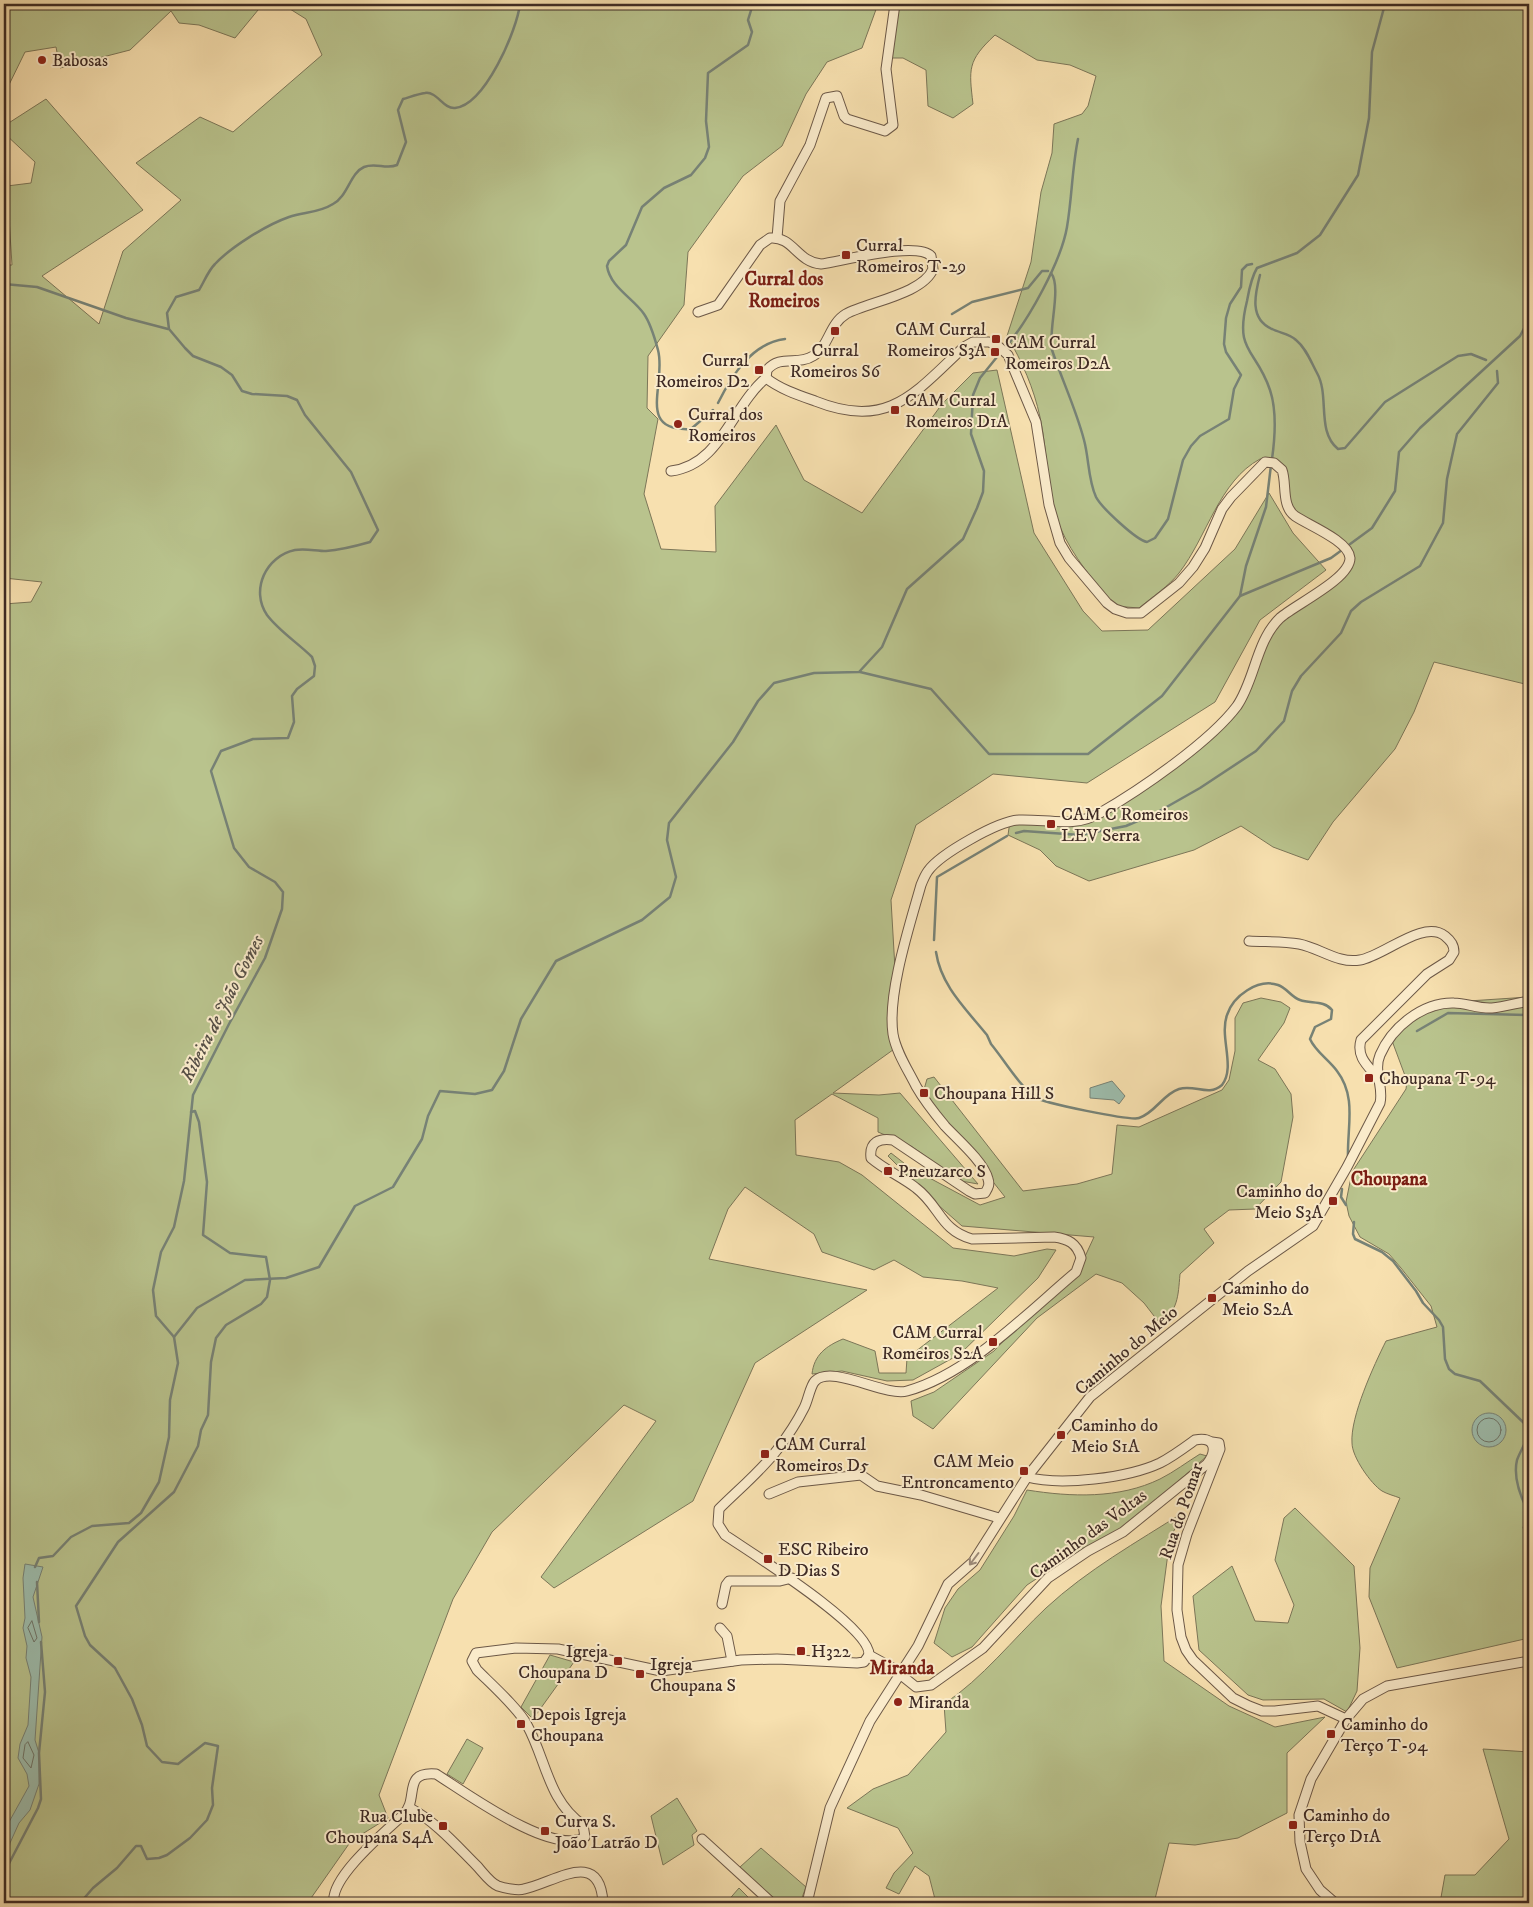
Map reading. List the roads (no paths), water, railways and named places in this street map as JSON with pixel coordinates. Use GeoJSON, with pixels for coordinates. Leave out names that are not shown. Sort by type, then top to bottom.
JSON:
{"type":"FeatureCollection","features":[{"type":"Feature","properties":{"kind":"street"},"geometry":{"type":"LineString","coordinates":[[776,238],[780,201],[810,145],[826,98],[832,95],[837,96],[844,116],[847,119],[885,131],[893,125],[886,69],[895,4]]}},
{"type":"Feature","properties":{"kind":"street"},"geometry":{"type":"LineString","coordinates":[[671,471],[687,467],[718,444],[752,391],[766,378],[767,370],[776,361],[807,359],[821,348],[835,323],[846,314],[902,292],[925,279],[933,268],[933,258],[926,251],[907,249],[821,264],[813,263],[802,257],[786,241],[776,238],[767,239],[760,245],[718,304],[698,312]]}},
{"type":"Feature","properties":{"kind":"street"},"geometry":{"type":"LineString","coordinates":[[334,1903],[338,1884],[367,1849],[410,1808],[412,1787],[419,1776],[424,1773],[436,1774],[519,1826],[561,1840],[580,1840],[586,1837],[583,1825],[573,1818],[553,1792],[527,1724],[477,1670],[472,1661],[476,1653],[516,1648],[558,1649],[661,1671],[732,1661],[777,1659],[864,1662],[869,1655],[870,1648],[865,1641],[792,1578],[725,1535],[718,1524],[719,1509],[777,1450],[804,1409],[814,1381],[822,1377],[848,1378],[884,1389],[904,1392],[939,1380],[974,1357],[1076,1272],[1081,1258],[1075,1244],[1067,1239],[1054,1237],[972,1239],[961,1236],[952,1231],[917,1189],[884,1169],[871,1158],[870,1150],[873,1144],[878,1140],[893,1140],[975,1194],[985,1193],[989,1187],[988,1178],[980,1165],[944,1124],[917,1088],[893,1035],[892,1021],[896,986],[921,884],[928,871],[941,859],[992,827],[1019,820],[1055,822],[1082,820],[1099,814],[1185,756],[1236,706],[1247,688],[1266,639],[1279,619],[1347,570],[1349,553],[1338,540],[1292,514],[1287,502],[1284,475],[1274,463],[1262,463],[1222,509],[1205,548],[1193,567],[1179,582],[1141,613],[1127,613],[1115,609],[1100,596],[1069,558],[1060,543],[1049,505],[1036,422],[1006,353],[998,346],[990,342],[973,342],[964,347],[911,396],[890,407],[867,412],[843,411],[828,406],[787,390],[766,378]]}},
{"type":"Feature","properties":{"kind":"street"},"geometry":{"type":"LineString","coordinates":[[1249,941],[1285,943],[1316,948],[1347,962],[1363,960],[1428,931],[1442,934],[1450,941],[1454,952],[1449,960],[1427,974],[1361,1040],[1359,1048],[1361,1058],[1378,1078]]}},
{"type":"Feature","properties":{"kind":"street","name":"Caminho do Meio"},"geometry":{"type":"LineString","coordinates":[[807,1903],[830,1808],[870,1721],[918,1646],[948,1584],[973,1562],[999,1518],[1027,1477],[1090,1397],[1248,1271],[1313,1226],[1347,1167],[1380,1103],[1382,1092],[1378,1078],[1380,1054],[1391,1038],[1415,1012],[1453,1002],[1490,1008],[1529,1000]]}},
{"type":"Feature","properties":{"kind":"street","name":"Caminho das Voltas"},"geometry":{"type":"LineString","coordinates":[[869,1655],[900,1673],[916,1686],[926,1687],[983,1648],[1048,1578],[1088,1551],[1123,1532],[1207,1464],[1214,1452],[1212,1442],[1202,1439],[1196,1440],[1159,1463],[1105,1476],[1058,1482],[1027,1477]]}},
{"type":"Feature","properties":{"kind":"street","name":"Rua do Pomar"},"geometry":{"type":"LineString","coordinates":[[1212,1442],[1219,1443],[1220,1449],[1187,1534],[1178,1565],[1177,1610],[1181,1637],[1186,1650],[1193,1660],[1233,1698],[1249,1706],[1262,1711],[1275,1711],[1318,1706],[1346,1719]]}},
{"type":"Feature","properties":{"kind":"street"},"geometry":{"type":"LineString","coordinates":[[769,1494],[798,1482],[861,1475],[877,1486],[920,1495],[999,1518]]}},
{"type":"Feature","properties":{"kind":"street"},"geometry":{"type":"LineString","coordinates":[[722,1604],[729,1581],[792,1578]]}},
{"type":"Feature","properties":{"kind":"street"},"geometry":{"type":"LineString","coordinates":[[720,1628],[728,1636],[732,1661]]}},
{"type":"Feature","properties":{"kind":"street"},"geometry":{"type":"LineString","coordinates":[[1335,1903],[1320,1890],[1306,1869],[1300,1842],[1299,1814],[1311,1779],[1346,1719],[1363,1699],[1387,1686],[1529,1661]]}},
{"type":"Feature","properties":{"kind":"street"},"geometry":{"type":"LineString","coordinates":[[410,1808],[428,1818],[496,1886],[523,1890],[552,1878],[578,1872],[593,1875],[602,1887],[603,1903]]}},
{"type":"Feature","properties":{"kind":"street"},"geometry":{"type":"LineString","coordinates":[[702,1839],[772,1903]]}},
{"type":"Feature","properties":{"kind":"water"},"geometry":{"type":"Polygon","coordinates":[[[1112,1081],[1125,1096],[1119,1104],[1114,1100],[1090,1098],[1090,1088],[1112,1081]]]}},
{"type":"Feature","properties":{"kind":"water"},"geometry":{"type":"Polygon","coordinates":[[[1489,1413],[1496,1414],[1501,1418],[1505,1423],[1505,1437],[1501,1442],[1496,1446],[1489,1447],[1482,1446],[1477,1442],[1473,1437],[1472,1430],[1473,1423],[1477,1418],[1482,1414],[1489,1413]]]}},
{"type":"Feature","properties":{"kind":"water"},"geometry":{"type":"Polygon","coordinates":[[[25,1564],[43,1567],[33,1597],[42,1637],[35,1740],[39,1753],[39,1784],[30,1810],[19,1823],[10,1843],[4,1878],[4,1831],[29,1786],[27,1774],[18,1758],[20,1744],[28,1725],[31,1677],[26,1658],[27,1646],[23,1628],[25,1618],[23,1578],[25,1564]]]}},
{"type":"Feature","properties":{"kind":"waterway","name":"Ribeira de João Gomes"},"geometry":{"type":"LineString","coordinates":[[35,1567],[39,1558],[53,1556],[71,1537],[92,1526],[129,1523],[141,1513],[159,1482],[169,1437],[170,1400],[178,1363],[174,1337],[156,1316],[153,1290],[161,1252],[174,1227],[184,1181],[193,1095],[265,958],[282,909],[283,892],[275,882],[249,867],[234,848],[211,771],[221,751],[253,739],[288,738],[294,722],[292,696],[297,689],[314,676],[315,666],[312,657],[277,626],[267,615],[262,605],[260,595],[264,575],[276,559],[285,553],[299,549],[326,551],[354,546],[370,542],[378,530],[351,472],[305,415],[297,400],[287,396],[252,394],[242,391],[232,375],[221,367],[193,356],[185,348],[169,329],[167,313],[176,297],[199,290],[215,264],[249,237],[289,217],[317,211],[333,204],[342,196],[355,174],[364,167],[373,165],[389,167],[397,165],[406,142],[398,110],[403,99],[422,93],[429,93],[451,108],[466,104],[488,81],[498,65],[513,31],[520,4]]}},
{"type":"Feature","properties":{"kind":"waterway"},"geometry":{"type":"LineString","coordinates":[[713,410],[691,429],[674,428],[663,423],[658,414],[657,403],[660,363],[649,322],[639,308],[612,280],[607,266],[609,261],[626,245],[642,207],[664,188],[691,175],[705,158],[709,147],[706,121],[708,73],[748,45],[752,32],[748,20],[753,4]]}},
{"type":"Feature","properties":{"kind":"waterway"},"geometry":{"type":"LineString","coordinates":[[1272,459],[1275,424],[1272,398],[1264,376],[1248,349],[1243,331],[1250,284],[1257,268],[1297,253],[1320,235],[1358,175],[1369,118],[1372,52],[1385,4]]}},
{"type":"Feature","properties":{"kind":"waterway"},"geometry":{"type":"LineString","coordinates":[[1005,348],[1024,323],[1033,307],[1051,274],[1064,241],[1069,216],[1078,139]]}},
{"type":"Feature","properties":{"kind":"waterway"},"geometry":{"type":"LineString","coordinates":[[1051,273],[1055,288],[1052,350],[1081,428],[1093,490],[1099,502],[1111,515],[1127,530],[1147,542],[1155,538],[1168,519],[1183,460],[1191,446],[1200,436],[1229,419],[1234,389],[1241,375],[1226,352],[1224,344],[1226,318],[1230,304],[1241,287],[1242,270],[1247,265],[1252,264]]}},
{"type":"Feature","properties":{"kind":"waterway"},"geometry":{"type":"LineString","coordinates":[[952,314],[972,302],[1028,288],[1042,271],[1048,271]]}},
{"type":"Feature","properties":{"kind":"waterway"},"geometry":{"type":"LineString","coordinates":[[1260,275],[1256,298],[1257,313],[1265,325],[1294,338],[1305,351],[1321,382],[1327,433],[1331,442],[1338,449],[1345,448],[1385,402],[1458,356],[1471,354],[1486,360]]}},
{"type":"Feature","properties":{"kind":"waterway"},"geometry":{"type":"LineString","coordinates":[[4,284],[37,287],[126,318],[168,329]]}},
{"type":"Feature","properties":{"kind":"waterway"},"geometry":{"type":"LineString","coordinates":[[860,672],[931,689],[989,754],[1088,754],[1162,696],[1240,596],[1331,558],[1372,528],[1395,491],[1399,452],[1420,428],[1520,336],[1529,319]]}},
{"type":"Feature","properties":{"kind":"waterway"},"geometry":{"type":"LineString","coordinates":[[718,403],[744,362],[763,347],[785,339]]}},
{"type":"Feature","properties":{"kind":"waterway"},"geometry":{"type":"LineString","coordinates":[[174,1337],[197,1308],[245,1280],[286,1278],[319,1267],[355,1206],[393,1187],[422,1139],[428,1116],[440,1091],[475,1094],[492,1090],[504,1071],[521,1019],[556,961],[642,920],[670,897],[676,877],[667,840],[669,823],[733,742],[758,701],[774,683],[814,673],[859,672],[882,647],[907,589],[963,539],[977,508],[983,492],[984,471],[971,434],[973,395],[980,378],[1001,352]]}},
{"type":"Feature","properties":{"kind":"waterway"},"geometry":{"type":"LineString","coordinates":[[1016,833],[1024,831],[1080,835],[1126,826],[1156,813],[1200,788],[1256,751],[1284,721],[1292,691],[1301,676],[1341,633],[1351,611],[1361,602],[1420,566],[1443,523],[1447,479],[1457,434],[1498,383],[1497,371]]}},
{"type":"Feature","properties":{"kind":"waterway"},"geometry":{"type":"LineString","coordinates":[[1240,596],[1246,566],[1266,507],[1271,465]]}},
{"type":"Feature","properties":{"kind":"waterway"},"geometry":{"type":"LineString","coordinates":[[934,940],[937,877],[1007,836]]}},
{"type":"Feature","properties":{"kind":"waterway"},"geometry":{"type":"LineString","coordinates":[[936,952],[943,976],[949,986],[987,1035],[991,1044],[1017,1079],[1029,1092],[1041,1100],[1120,1117],[1139,1118],[1145,1116],[1173,1091],[1179,1089],[1212,1090],[1222,1085],[1228,1070],[1225,1033],[1227,1015],[1235,1001],[1247,990],[1262,984],[1278,985],[1300,1000],[1321,1003],[1332,1010],[1331,1019],[1315,1027],[1310,1039],[1315,1048],[1337,1071],[1347,1091],[1350,1113],[1348,1157]]}},
{"type":"Feature","properties":{"kind":"waterway"},"geometry":{"type":"LineString","coordinates":[[1417,1031],[1448,1013],[1529,1015]]}},
{"type":"Feature","properties":{"kind":"waterway"},"geometry":{"type":"LineString","coordinates":[[80,1903],[93,1888],[117,1868],[136,1846],[141,1846],[147,1859],[167,1855],[190,1838],[207,1820],[213,1805],[212,1788],[218,1746],[205,1743],[178,1764],[162,1762],[147,1746],[142,1725],[132,1699],[115,1668],[90,1645],[85,1636],[76,1606],[118,1542],[174,1492],[198,1446],[201,1430],[208,1415],[211,1362],[216,1338],[226,1325],[261,1304],[267,1297],[270,1280],[266,1257],[230,1253],[203,1235],[207,1182],[199,1122],[195,1111],[191,1112]]}},
{"type":"Feature","properties":{"kind":"waterway"},"geometry":{"type":"LineString","coordinates":[[1342,1189],[1341,1197],[1346,1205]]}},
{"type":"Feature","properties":{"kind":"waterway"},"geometry":{"type":"LineString","coordinates":[[1354,1222],[1353,1234],[1355,1239],[1382,1252],[1393,1261],[1423,1303],[1439,1320],[1443,1327],[1445,1359],[1449,1369],[1455,1374],[1480,1381],[1525,1424]]}},
{"type":"Feature","properties":{"kind":"waterway"},"geometry":{"type":"LineString","coordinates":[[1529,1439],[1527,1438],[1517,1460],[1516,1467],[1519,1487],[1529,1513]]}},
{"type":"Feature","properties":{"kind":"waterway","name":"Ribeira de João Gomes"},"geometry":{"type":"LineString","coordinates":[[37,1582],[39,1622]]}},
{"type":"Feature","properties":{"kind":"waterway","name":"Ribeira de João Gomes"},"geometry":{"type":"LineString","coordinates":[[4,1873],[41,1799],[39,1753],[45,1692],[41,1642]]}},
{"type":"Feature","properties":{"kind":"place","name":"Babosas"},"geometry":{"type":"Point","coordinates":[42,60]}},
{"type":"Feature","properties":{"kind":"place","name":"Curral Romeiros T-29"},"geometry":{"type":"Point","coordinates":[846,255]}},
{"type":"Feature","properties":{"kind":"place","name":"Curral Romeiros S6"},"geometry":{"type":"Point","coordinates":[835,331]}},
{"type":"Feature","properties":{"kind":"place","name":"CAM Curral Romeiros S3A"},"geometry":{"type":"Point","coordinates":[996,339]}},
{"type":"Feature","properties":{"kind":"place","name":"CAM Curral Romeiros D2A"},"geometry":{"type":"Point","coordinates":[995,352]}},
{"type":"Feature","properties":{"kind":"place","name":"Curral Romeiros D2"},"geometry":{"type":"Point","coordinates":[759,370]}},
{"type":"Feature","properties":{"kind":"place","name":"CAM Curral Romeiros D1A"},"geometry":{"type":"Point","coordinates":[895,410]}},
{"type":"Feature","properties":{"kind":"place","name":"Curral dos Romeiros"},"geometry":{"type":"Point","coordinates":[678,424]}},
{"type":"Feature","properties":{"kind":"place","name":"CAM C Romeiros LEV Serra"},"geometry":{"type":"Point","coordinates":[1051,824]}},
{"type":"Feature","properties":{"kind":"place","name":"Choupana T-94"},"geometry":{"type":"Point","coordinates":[1369,1078]}},
{"type":"Feature","properties":{"kind":"place","name":"Choupana Hill S"},"geometry":{"type":"Point","coordinates":[924,1093]}},
{"type":"Feature","properties":{"kind":"place","name":"Pneuzarco S"},"geometry":{"type":"Point","coordinates":[888,1171]}},
{"type":"Feature","properties":{"kind":"place","name":"Caminho do Meio S3A"},"geometry":{"type":"Point","coordinates":[1333,1201]}},
{"type":"Feature","properties":{"kind":"place","name":"Caminho do Meio S2A"},"geometry":{"type":"Point","coordinates":[1212,1298]}},
{"type":"Feature","properties":{"kind":"place","name":"CAM Curral Romeiros S2A"},"geometry":{"type":"Point","coordinates":[993,1342]}},
{"type":"Feature","properties":{"kind":"place","name":"Caminho do Meio S1A"},"geometry":{"type":"Point","coordinates":[1061,1435]}},
{"type":"Feature","properties":{"kind":"place","name":"CAM Curral Romeiros D5"},"geometry":{"type":"Point","coordinates":[765,1454]}},
{"type":"Feature","properties":{"kind":"place","name":"CAM Meio Entroncamento"},"geometry":{"type":"Point","coordinates":[1024,1471]}},
{"type":"Feature","properties":{"kind":"place","name":"ESC Ribeiro D Dias S"},"geometry":{"type":"Point","coordinates":[768,1559]}},
{"type":"Feature","properties":{"kind":"place","name":"H322"},"geometry":{"type":"Point","coordinates":[801,1651]}},
{"type":"Feature","properties":{"kind":"place","name":"Igreja Choupana D"},"geometry":{"type":"Point","coordinates":[618,1661]}},
{"type":"Feature","properties":{"kind":"place","name":"Igreja Choupana S"},"geometry":{"type":"Point","coordinates":[640,1674]}},
{"type":"Feature","properties":{"kind":"place","name":"Miranda"},"geometry":{"type":"Point","coordinates":[898,1702]}},
{"type":"Feature","properties":{"kind":"place","name":"Depois Igreja Choupana"},"geometry":{"type":"Point","coordinates":[521,1724]}},
{"type":"Feature","properties":{"kind":"place","name":"Caminho do Terço T-94"},"geometry":{"type":"Point","coordinates":[1331,1734]}},
{"type":"Feature","properties":{"kind":"place","name":"Caminho do Terço D1A"},"geometry":{"type":"Point","coordinates":[1293,1825]}},
{"type":"Feature","properties":{"kind":"place","name":"Rua Clube Choupana S4A"},"geometry":{"type":"Point","coordinates":[443,1826]}},
{"type":"Feature","properties":{"kind":"place","name":"Curva S. João Latrão D"},"geometry":{"type":"Point","coordinates":[545,1831]}},
{"type":"Feature","properties":{"kind":"district","name":"Curral dos Romeiros"},"geometry":{"type":"Point","coordinates":[784,289]}},
{"type":"Feature","properties":{"kind":"district","name":"Choupana"},"geometry":{"type":"Point","coordinates":[1389,1178]}},
{"type":"Feature","properties":{"kind":"district","name":"Miranda"},"geometry":{"type":"Point","coordinates":[902,1667]}}]}
